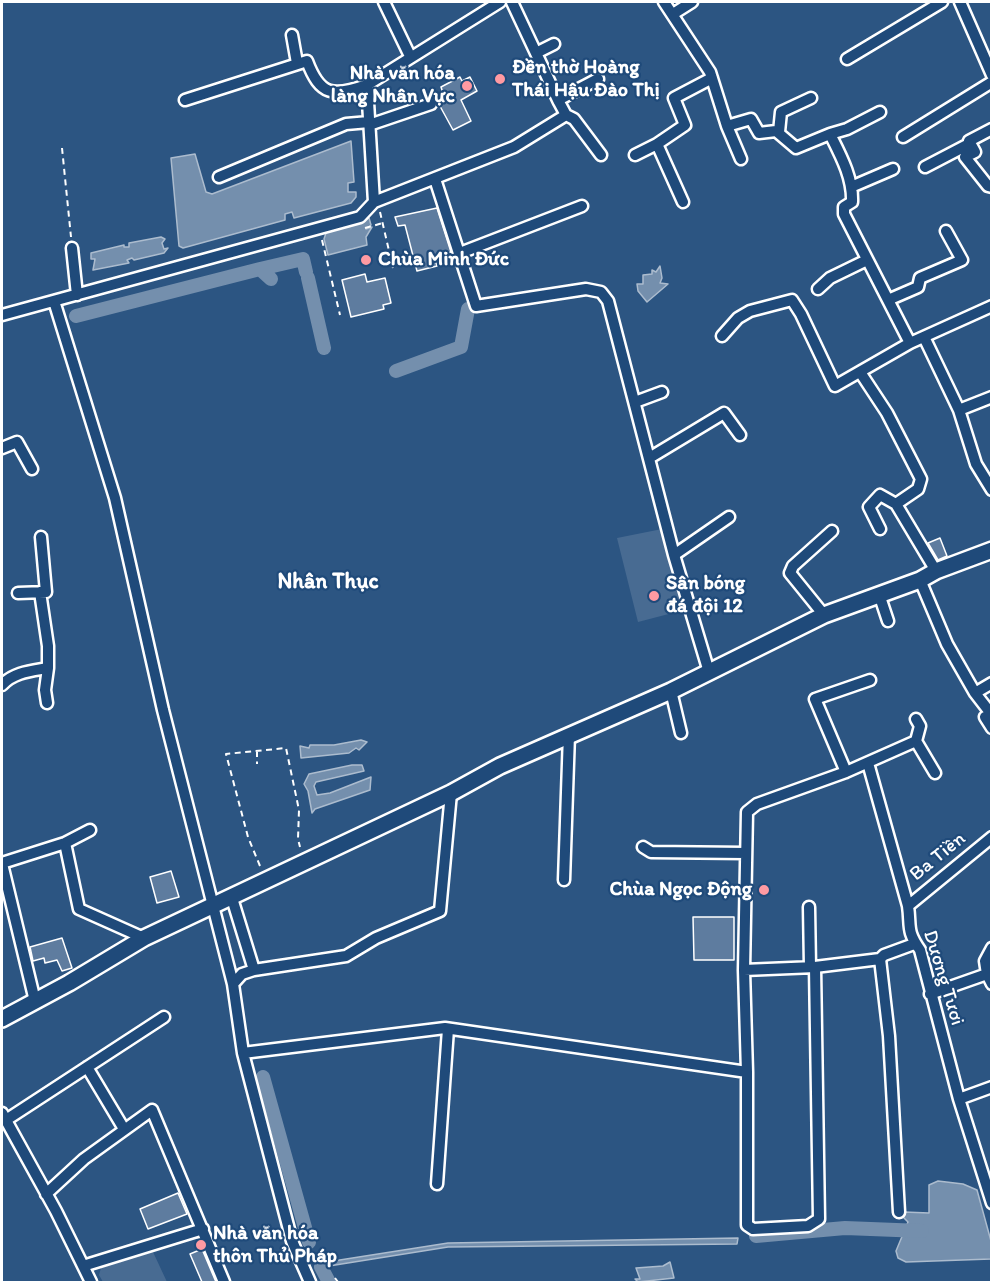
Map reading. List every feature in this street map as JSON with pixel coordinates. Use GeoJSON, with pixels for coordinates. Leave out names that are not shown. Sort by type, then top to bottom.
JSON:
{"type":"FeatureCollection","features":[{"type":"Feature","properties":{"kind":"street"},"geometry":{"type":"LineString","coordinates":[[384,2],[410,56]]}},
{"type":"Feature","properties":{"kind":"street"},"geometry":{"type":"LineString","coordinates":[[185,100],[307,61],[312,74],[321,87],[328,92],[349,91],[367,85],[410,56],[500,2]]}},
{"type":"Feature","properties":{"kind":"street"},"geometry":{"type":"LineString","coordinates":[[513,2],[566,115],[574,119],[601,155]]}},
{"type":"Feature","properties":{"kind":"street"},"geometry":{"type":"LineString","coordinates":[[664,2],[712,78],[727,126],[741,159]]}},
{"type":"Feature","properties":{"kind":"street"},"geometry":{"type":"LineString","coordinates":[[673,14],[692,2]]}},
{"type":"Feature","properties":{"kind":"street"},"geometry":{"type":"LineString","coordinates":[[847,58],[942,2]]}},
{"type":"Feature","properties":{"kind":"street"},"geometry":{"type":"LineString","coordinates":[[960,2],[992,75]]}},
{"type":"Feature","properties":{"kind":"street"},"geometry":{"type":"LineString","coordinates":[[292,35],[297,63]]}},
{"type":"Feature","properties":{"kind":"street"},"geometry":{"type":"LineString","coordinates":[[536,53],[554,44]]}},
{"type":"Feature","properties":{"kind":"street"},"geometry":{"type":"LineString","coordinates":[[635,155],[686,125],[674,98],[712,78]]}},
{"type":"Feature","properties":{"kind":"street"},"geometry":{"type":"LineString","coordinates":[[558,100],[598,79]]}},
{"type":"Feature","properties":{"kind":"street"},"geometry":{"type":"LineString","coordinates":[[903,137],[992,82]]}},
{"type":"Feature","properties":{"kind":"street"},"geometry":{"type":"LineString","coordinates":[[367,85],[374,202]]}},
{"type":"Feature","properties":{"kind":"street"},"geometry":{"type":"LineString","coordinates":[[779,132],[781,112],[811,98]]}},
{"type":"Feature","properties":{"kind":"street"},"geometry":{"type":"LineString","coordinates":[[219,177],[346,124],[369,124],[431,104]]}},
{"type":"Feature","properties":{"kind":"street"},"geometry":{"type":"LineString","coordinates":[[727,126],[751,119],[759,133],[779,132],[796,148],[847,129],[880,112]]}},
{"type":"Feature","properties":{"kind":"street"},"geometry":{"type":"LineString","coordinates":[[2,315],[360,217],[374,202],[514,147],[566,115]]}},
{"type":"Feature","properties":{"kind":"street"},"geometry":{"type":"LineString","coordinates":[[925,167],[992,129]]}},
{"type":"Feature","properties":{"kind":"street"},"geometry":{"type":"LineString","coordinates":[[830,134],[847,170],[851,187],[852,202],[844,207],[844,214],[910,343]]}},
{"type":"Feature","properties":{"kind":"street"},"geometry":{"type":"LineString","coordinates":[[970,143],[975,152],[964,157],[988,186],[992,187]]}},
{"type":"Feature","properties":{"kind":"street"},"geometry":{"type":"LineString","coordinates":[[657,144],[683,202]]}},
{"type":"Feature","properties":{"kind":"street"},"geometry":{"type":"LineString","coordinates":[[851,187],[893,169]]}},
{"type":"Feature","properties":{"kind":"street"},"geometry":{"type":"LineString","coordinates":[[435,179],[476,306],[586,289],[601,292],[610,306],[651,457],[674,555],[708,672]]}},
{"type":"Feature","properties":{"kind":"street"},"geometry":{"type":"LineString","coordinates":[[460,253],[582,206]]}},
{"type":"Feature","properties":{"kind":"street"},"geometry":{"type":"LineString","coordinates":[[888,300],[918,287],[920,278],[962,260],[946,231]]}},
{"type":"Feature","properties":{"kind":"street"},"geometry":{"type":"LineString","coordinates":[[72,248],[77,295]]}},
{"type":"Feature","properties":{"kind":"street"},"geometry":{"type":"LineString","coordinates":[[818,289],[830,278],[867,260]]}},
{"type":"Feature","properties":{"kind":"street"},"geometry":{"type":"LineString","coordinates":[[722,336],[738,318],[750,311],[792,300],[835,386],[910,343],[992,306]]}},
{"type":"Feature","properties":{"kind":"street"},"geometry":{"type":"LineString","coordinates":[[54,301],[115,498],[163,710],[233,984],[243,1053],[292,1241],[310,1282]]}},
{"type":"Feature","properties":{"kind":"street"},"geometry":{"type":"LineString","coordinates":[[924,338],[958,410],[976,464],[992,490]]}},
{"type":"Feature","properties":{"kind":"street"},"geometry":{"type":"LineString","coordinates":[[860,372],[887,413],[921,479],[918,489],[896,504]]}},
{"type":"Feature","properties":{"kind":"street"},"geometry":{"type":"LineString","coordinates":[[635,402],[662,392]]}},
{"type":"Feature","properties":{"kind":"street"},"geometry":{"type":"LineString","coordinates":[[958,410],[992,397]]}},
{"type":"Feature","properties":{"kind":"street"},"geometry":{"type":"LineString","coordinates":[[651,457],[683,444],[724,413],[740,435]]}},
{"type":"Feature","properties":{"kind":"street"},"geometry":{"type":"LineString","coordinates":[[2,448],[17,442],[32,469]]}},
{"type":"Feature","properties":{"kind":"street"},"geometry":{"type":"LineString","coordinates":[[880,529],[869,507],[880,495],[896,504],[936,571]]}},
{"type":"Feature","properties":{"kind":"street"},"geometry":{"type":"LineString","coordinates":[[674,555],[729,517]]}},
{"type":"Feature","properties":{"kind":"street"},"geometry":{"type":"LineString","coordinates":[[824,615],[789,573],[793,566],[832,531]]}},
{"type":"Feature","properties":{"kind":"street"},"geometry":{"type":"LineString","coordinates":[[18,593],[46,592],[41,537]]}},
{"type":"Feature","properties":{"kind":"street"},"geometry":{"type":"LineString","coordinates":[[2,1018],[144,938],[451,793],[500,766],[671,691],[824,615],[920,580],[936,571],[992,550]]}},
{"type":"Feature","properties":{"kind":"street"},"geometry":{"type":"LineString","coordinates":[[920,580],[939,630],[988,716],[992,728]]}},
{"type":"Feature","properties":{"kind":"street"},"geometry":{"type":"LineString","coordinates":[[39,592],[48,646],[45,690],[47,703]]}},
{"type":"Feature","properties":{"kind":"street"},"geometry":{"type":"LineString","coordinates":[[879,594],[888,621]]}},
{"type":"Feature","properties":{"kind":"street"},"geometry":{"type":"LineString","coordinates":[[2,685],[8,678],[23,672],[48,668]]}},
{"type":"Feature","properties":{"kind":"street"},"geometry":{"type":"LineString","coordinates":[[846,772],[814,699],[870,680]]}},
{"type":"Feature","properties":{"kind":"street"},"geometry":{"type":"LineString","coordinates":[[975,693],[992,683]]}},
{"type":"Feature","properties":{"kind":"street"},"geometry":{"type":"LineString","coordinates":[[671,691],[681,732]]}},
{"type":"Feature","properties":{"kind":"street"},"geometry":{"type":"LineString","coordinates":[[916,719],[920,726],[916,741],[935,773]]}},
{"type":"Feature","properties":{"kind":"street"},"geometry":{"type":"LineString","coordinates":[[564,880],[569,734]]}},
{"type":"Feature","properties":{"kind":"street"},"geometry":{"type":"LineString","coordinates":[[809,907],[813,967],[819,1219],[808,1226],[753,1229],[747,1225],[744,970],[746,816],[751,808],[846,772],[916,741]]}},
{"type":"Feature","properties":{"kind":"street","name":"Dương Tươi"},"geometry":{"type":"LineString","coordinates":[[868,763],[908,906],[907,919],[914,944],[920,950],[959,1099],[992,1203]]}},
{"type":"Feature","properties":{"kind":"street"},"geometry":{"type":"LineString","coordinates":[[233,984],[242,974],[254,970],[346,956],[376,938],[440,911],[451,793]]}},
{"type":"Feature","properties":{"kind":"street"},"geometry":{"type":"LineString","coordinates":[[35,1001],[2,864],[65,843],[90,830]]}},
{"type":"Feature","properties":{"kind":"street","name":"Ba Tiền"},"geometry":{"type":"LineString","coordinates":[[908,906],[992,837]]}},
{"type":"Feature","properties":{"kind":"street"},"geometry":{"type":"LineString","coordinates":[[65,843],[80,909],[144,938]]}},
{"type":"Feature","properties":{"kind":"street"},"geometry":{"type":"LineString","coordinates":[[643,847],[651,852],[746,853]]}},
{"type":"Feature","properties":{"kind":"street"},"geometry":{"type":"LineString","coordinates":[[231,896],[254,970]]}},
{"type":"Feature","properties":{"kind":"street"},"geometry":{"type":"LineString","coordinates":[[744,970],[813,967],[880,959],[884,955],[914,944]]}},
{"type":"Feature","properties":{"kind":"street"},"geometry":{"type":"LineString","coordinates":[[930,994],[989,979],[985,961],[992,948]]}},
{"type":"Feature","properties":{"kind":"street"},"geometry":{"type":"LineString","coordinates":[[880,959],[889,1036],[899,1212]]}},
{"type":"Feature","properties":{"kind":"street"},"geometry":{"type":"LineString","coordinates":[[91,1282],[4,1116],[87,1067],[164,1017]]}},
{"type":"Feature","properties":{"kind":"street"},"geometry":{"type":"LineString","coordinates":[[243,1053],[448,1029],[747,1072]]}},
{"type":"Feature","properties":{"kind":"street"},"geometry":{"type":"LineString","coordinates":[[437,1184],[448,1029]]}},
{"type":"Feature","properties":{"kind":"street"},"geometry":{"type":"LineString","coordinates":[[87,1067],[124,1129]]}},
{"type":"Feature","properties":{"kind":"street"},"geometry":{"type":"LineString","coordinates":[[959,1099],[992,1088]]}},
{"type":"Feature","properties":{"kind":"street"},"geometry":{"type":"LineString","coordinates":[[46,1194],[84,1159],[152,1110],[224,1282]]}},
{"type":"Feature","properties":{"kind":"street"},"geometry":{"type":"LineString","coordinates":[[83,1266],[203,1229]]}},
{"type":"Feature","properties":{"kind":"path"},"geometry":{"type":"LineString","coordinates":[[62,148],[72,248]]}},
{"type":"Feature","properties":{"kind":"path"},"geometry":{"type":"LineString","coordinates":[[374,202],[383,223],[393,267]]}},
{"type":"Feature","properties":{"kind":"path"},"geometry":{"type":"LineString","coordinates":[[365,228],[383,223]]}},
{"type":"Feature","properties":{"kind":"path"},"geometry":{"type":"LineString","coordinates":[[319,229],[340,315]]}},
{"type":"Feature","properties":{"kind":"path"},"geometry":{"type":"LineString","coordinates":[[260,866],[248,837],[226,754],[286,748],[299,810],[300,847]]}},
{"type":"Feature","properties":{"kind":"path"},"geometry":{"type":"LineString","coordinates":[[256,751],[257,764]]}},
{"type":"Feature","properties":{"kind":"path"},"geometry":{"type":"LineString","coordinates":[[335,1278],[338,1282]]}},
{"type":"Feature","properties":{"kind":"shaded area"},"geometry":{"type":"Polygon","coordinates":[[[351,141],[354,182],[348,183],[348,192],[356,192],[356,197],[351,203],[294,218],[292,212],[285,214],[285,220],[183,248],[179,246],[171,158],[195,154],[206,192],[212,194],[351,141]]]}},
{"type":"Feature","properties":{"kind":"shaded area"},"geometry":{"type":"Polygon","coordinates":[[[369,218],[371,225],[366,229],[372,227],[366,237],[367,245],[328,255],[324,239],[327,230],[369,218]]]}},
{"type":"Feature","properties":{"kind":"shaded area"},"geometry":{"type":"Polygon","coordinates":[[[161,237],[165,239],[162,243],[164,249],[168,248],[164,253],[134,260],[132,258],[127,260],[129,263],[93,270],[95,259],[91,259],[91,253],[124,245],[124,247],[129,247],[129,243],[161,237]]]}},
{"type":"Feature","properties":{"kind":"shaded area"},"geometry":{"type":"Polygon","coordinates":[[[660,266],[662,278],[660,283],[668,284],[647,302],[638,291],[637,284],[643,284],[643,275],[652,274],[652,270],[656,272],[660,266]]]}},
{"type":"Feature","properties":{"kind":"shaded area"},"geometry":{"type":"Polygon","coordinates":[[[662,529],[684,610],[638,622],[617,538],[662,529]]]}},
{"type":"Feature","properties":{"kind":"shaded area"},"geometry":{"type":"Polygon","coordinates":[[[361,740],[367,742],[359,750],[356,748],[349,753],[301,758],[300,746],[309,748],[310,745],[334,745],[361,740]]]}},
{"type":"Feature","properties":{"kind":"shaded area"},"geometry":{"type":"Polygon","coordinates":[[[362,765],[364,771],[316,782],[314,786],[317,795],[330,793],[371,777],[370,790],[315,809],[312,813],[308,791],[304,784],[309,774],[362,765]]]}},
{"type":"Feature","properties":{"kind":"shaded area"},"geometry":{"type":"Polygon","coordinates":[[[938,1181],[963,1184],[977,1190],[991,1241],[991,1259],[906,1262],[898,1258],[896,1251],[908,1222],[903,1217],[904,1212],[929,1213],[929,1185],[938,1181]]]}},
{"type":"Feature","properties":{"kind":"shaded area"},"geometry":{"type":"Polygon","coordinates":[[[738,1238],[737,1244],[448,1247],[329,1266],[327,1262],[448,1243],[738,1238]]]}},
{"type":"Feature","properties":{"kind":"shaded area"},"geometry":{"type":"Polygon","coordinates":[[[153,1252],[167,1282],[103,1282],[99,1275],[101,1268],[153,1252]]]}},
{"type":"Feature","properties":{"kind":"shaded area"},"geometry":{"type":"Polygon","coordinates":[[[670,1262],[674,1278],[638,1282],[635,1279],[640,1279],[636,1268],[663,1266],[670,1262]]]}},
{"type":"Feature","properties":{"kind":"building"},"geometry":{"type":"Polygon","coordinates":[[[460,77],[462,81],[470,77],[477,91],[461,100],[471,121],[453,130],[435,97],[443,93],[441,87],[460,77]]]}},
{"type":"Feature","properties":{"kind":"building"},"geometry":{"type":"Polygon","coordinates":[[[437,208],[451,252],[434,256],[437,266],[417,271],[405,225],[398,226],[395,217],[437,208]]]}},
{"type":"Feature","properties":{"kind":"building"},"geometry":{"type":"Polygon","coordinates":[[[365,274],[367,282],[385,278],[391,303],[383,305],[384,309],[351,317],[342,280],[365,274]]]}},
{"type":"Feature","properties":{"kind":"building"},"geometry":{"type":"Polygon","coordinates":[[[940,538],[947,556],[938,560],[928,543],[940,538]]]}},
{"type":"Feature","properties":{"kind":"building"},"geometry":{"type":"Polygon","coordinates":[[[171,871],[179,897],[157,903],[150,877],[171,871]]]}},
{"type":"Feature","properties":{"kind":"building"},"geometry":{"type":"Polygon","coordinates":[[[693,917],[734,917],[734,960],[694,960],[693,917]]]}},
{"type":"Feature","properties":{"kind":"building"},"geometry":{"type":"Polygon","coordinates":[[[62,938],[72,968],[62,971],[57,960],[45,963],[44,958],[33,961],[30,947],[62,938]]]}},
{"type":"Feature","properties":{"kind":"building"},"geometry":{"type":"Polygon","coordinates":[[[178,1193],[187,1214],[148,1229],[140,1209],[178,1193]]]}},
{"type":"Feature","properties":{"kind":"building"},"geometry":{"type":"Polygon","coordinates":[[[202,1249],[216,1282],[202,1282],[190,1254],[202,1249]]]}},
{"type":"Feature","properties":{"kind":"waterway"},"geometry":{"type":"LineString","coordinates":[[260,269],[303,259],[306,272]]}},
{"type":"Feature","properties":{"kind":"waterway"},"geometry":{"type":"LineString","coordinates":[[76,316],[260,269],[271,279]]}},
{"type":"Feature","properties":{"kind":"waterway"},"geometry":{"type":"LineString","coordinates":[[308,278],[324,348]]}},
{"type":"Feature","properties":{"kind":"waterway"},"geometry":{"type":"LineString","coordinates":[[396,371],[461,347],[468,309]]}},
{"type":"Feature","properties":{"kind":"waterway"},"geometry":{"type":"LineString","coordinates":[[263,1077],[309,1242]]}},
{"type":"Feature","properties":{"kind":"waterway"},"geometry":{"type":"LineString","coordinates":[[756,1236],[845,1228],[922,1231]]}},
{"type":"Feature","properties":{"kind":"waterway"},"geometry":{"type":"LineString","coordinates":[[321,1267],[329,1282]]}},
{"type":"Feature","properties":{"kind":"place","name":"Đền thờ Hoàng Thái Hậu Đào Thị"},"geometry":{"type":"Point","coordinates":[500,79]}},
{"type":"Feature","properties":{"kind":"place","name":"Nhà văn hóa làng Nhân Vực"},"geometry":{"type":"Point","coordinates":[467,86]}},
{"type":"Feature","properties":{"kind":"place","name":"Chùa Minh Đức"},"geometry":{"type":"Point","coordinates":[366,260]}},
{"type":"Feature","properties":{"kind":"place","name":"Sân bóng đá đội 12"},"geometry":{"type":"Point","coordinates":[654,596]}},
{"type":"Feature","properties":{"kind":"place","name":"Chùa Ngọc Động"},"geometry":{"type":"Point","coordinates":[764,890]}},
{"type":"Feature","properties":{"kind":"place","name":"Nhà văn hóa thôn Thủ Pháp"},"geometry":{"type":"Point","coordinates":[201,1245]}},
{"type":"Feature","properties":{"kind":"district","name":"Nhân Thục"},"geometry":{"type":"Point","coordinates":[328,582]}}]}
